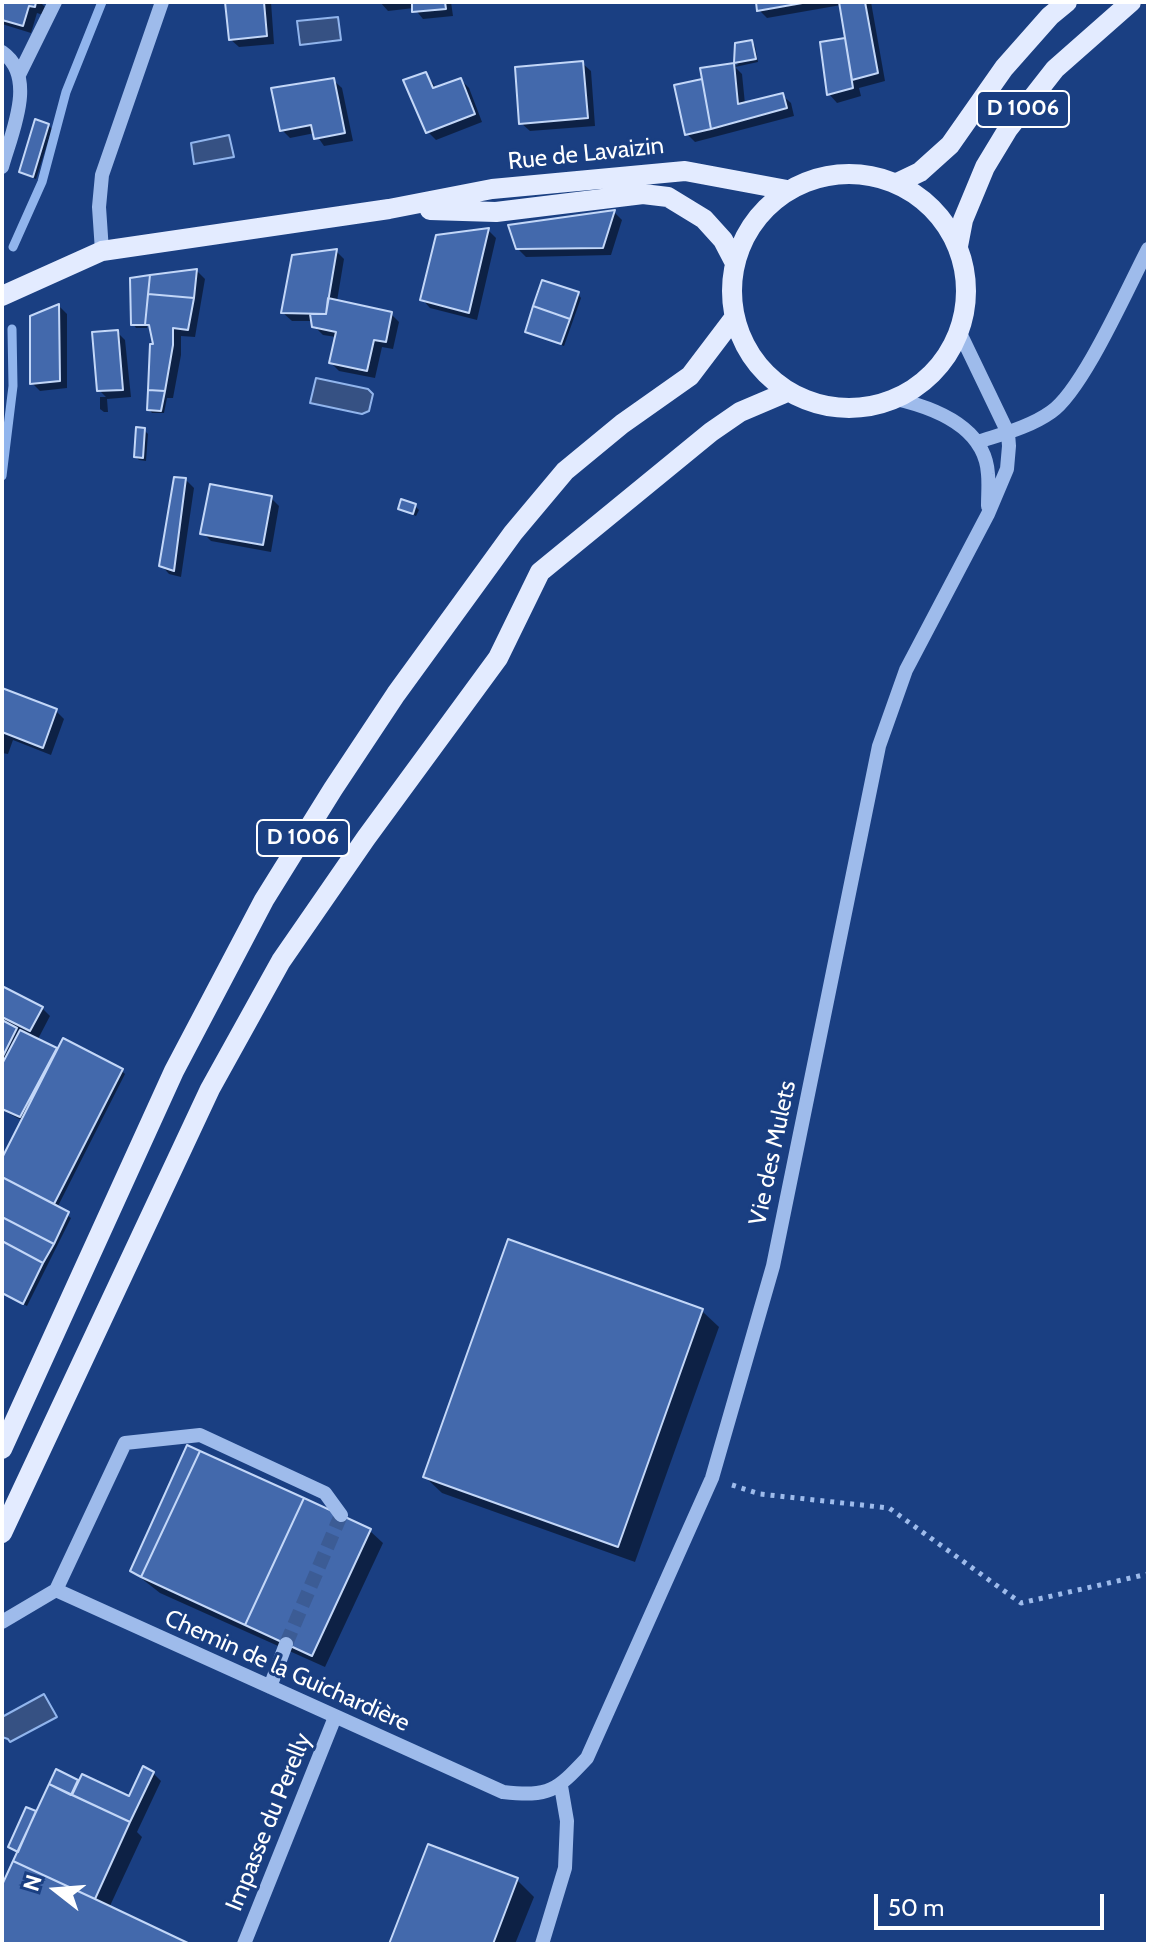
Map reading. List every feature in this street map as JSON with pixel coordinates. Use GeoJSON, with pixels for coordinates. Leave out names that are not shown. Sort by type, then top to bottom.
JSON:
{"type":"FeatureCollection","features":[{"type":"Feature","properties":{"kind":"main road","name":"D 1006"},"geometry":{"type":"LineString","coordinates":[[897,183],[920,172],[950,145],[1004,68],[1050,16],[1067,2]]}},
{"type":"Feature","properties":{"kind":"main road","name":"D 1006"},"geometry":{"type":"LineString","coordinates":[[958,246],[963,220],[985,167],[1008,129],[1055,69],[1131,2]]}},
{"type":"Feature","properties":{"kind":"main road","name":"Rue de Lavaizin"},"geometry":{"type":"LineString","coordinates":[[2,296],[102,251],[389,209],[492,189],[685,171],[787,190]]}},
{"type":"Feature","properties":{"kind":"main road"},"geometry":{"type":"LineString","coordinates":[[841,173],[870,175],[897,183],[922,198],[943,220],[958,246],[966,288],[966,303],[959,331],[945,359],[923,382],[896,399],[868,407],[841,409],[813,404],[787,392],[763,372],[745,347],[734,318],[731,291],[735,263],[745,235],[764,210],[787,190],[813,179],[841,173]]}},
{"type":"Feature","properties":{"kind":"main road","name":"Rue de Lavaizin"},"geometry":{"type":"LineString","coordinates":[[389,209],[496,212],[643,194],[668,197],[704,219],[723,240],[735,263]]}},
{"type":"Feature","properties":{"kind":"main road","name":"D 1006"},"geometry":{"type":"LineString","coordinates":[[2,1449],[174,1071],[264,900],[333,789],[396,694],[513,533],[565,471],[622,424],[690,376],[734,318]]}},
{"type":"Feature","properties":{"kind":"main road","name":"D 1006"},"geometry":{"type":"LineString","coordinates":[[2,1533],[203,1103],[231,1050],[281,961],[366,838],[498,658],[540,572],[711,432],[740,412],[787,392]]}},
{"type":"Feature","properties":{"kind":"street"},"geometry":{"type":"LineString","coordinates":[[19,75],[55,2]]}},
{"type":"Feature","properties":{"kind":"street"},"geometry":{"type":"LineString","coordinates":[[102,251],[99,207],[102,175],[162,2]]}},
{"type":"Feature","properties":{"kind":"street"},"geometry":{"type":"LineString","coordinates":[[2,52],[8,56],[19,75],[20,98],[2,167]]}},
{"type":"Feature","properties":{"kind":"street"},"geometry":{"type":"LineString","coordinates":[[896,399],[950,417],[978,442],[1008,433],[1053,411],[1078,382],[1148,249]]}},
{"type":"Feature","properties":{"kind":"street","name":"Vie des Mulets"},"geometry":{"type":"LineString","coordinates":[[561,1786],[587,1758],[712,1478],[773,1266],[879,746],[906,670],[988,514],[1007,469],[1008,433],[959,331]]}},
{"type":"Feature","properties":{"kind":"street","name":"Vie des Mulets"},"geometry":{"type":"LineString","coordinates":[[978,442],[988,471],[988,514]]}},
{"type":"Feature","properties":{"kind":"street"},"geometry":{"type":"LineString","coordinates":[[2,1622],[56,1590],[125,1443],[200,1435],[325,1493],[341,1515]]}},
{"type":"Feature","properties":{"kind":"street","name":"Chemin de la Guichardière"},"geometry":{"type":"LineString","coordinates":[[56,1590],[503,1792],[534,1796],[561,1786]]}},
{"type":"Feature","properties":{"kind":"street"},"geometry":{"type":"LineString","coordinates":[[270,1687],[286,1644]]}},
{"type":"Feature","properties":{"kind":"street","name":"Impasse du Perelly"},"geometry":{"type":"LineString","coordinates":[[244,1944],[335,1717]]}},
{"type":"Feature","properties":{"kind":"street"},"geometry":{"type":"LineString","coordinates":[[542,1944],[565,1868],[567,1821],[561,1786]]}},
{"type":"Feature","properties":{"kind":"path"},"geometry":{"type":"LineString","coordinates":[[712,1478],[760,1494],[889,1508],[1021,1603],[1148,1574]]}},
{"type":"Feature","properties":{"kind":"water"},"geometry":{"type":"Polygon","coordinates":[[[338,17],[341,40],[300,45],[297,21],[338,17]]]}},
{"type":"Feature","properties":{"kind":"water"},"geometry":{"type":"Polygon","coordinates":[[[229,135],[234,157],[194,164],[191,143],[229,135]]]}},
{"type":"Feature","properties":{"kind":"water"},"geometry":{"type":"Polygon","coordinates":[[[316,378],[368,389],[373,394],[369,411],[362,414],[310,403],[316,378]]]}},
{"type":"Feature","properties":{"kind":"water"},"geometry":{"type":"Polygon","coordinates":[[[44,1694],[57,1717],[10,1742],[2,1737],[2,1717],[44,1694]]]}},
{"type":"Feature","properties":{"kind":"building"},"geometry":{"type":"Polygon","coordinates":[[[2,2],[36,2],[35,7],[29,6],[23,26],[2,20],[2,2]]]}},
{"type":"Feature","properties":{"kind":"building"},"geometry":{"type":"Polygon","coordinates":[[[225,2],[264,2],[267,36],[229,40],[225,2]]]}},
{"type":"Feature","properties":{"kind":"building"},"geometry":{"type":"Polygon","coordinates":[[[412,2],[445,2],[446,9],[412,12],[412,2]]]}},
{"type":"Feature","properties":{"kind":"building"},"geometry":{"type":"Polygon","coordinates":[[[756,2],[808,2],[757,11],[756,2]]]}},
{"type":"Feature","properties":{"kind":"building"},"geometry":{"type":"Polygon","coordinates":[[[839,2],[865,2],[878,73],[852,80],[839,2]]]}},
{"type":"Feature","properties":{"kind":"building"},"geometry":{"type":"Polygon","coordinates":[[[845,38],[853,88],[827,95],[820,42],[845,38]]]}},
{"type":"Feature","properties":{"kind":"building"},"geometry":{"type":"Polygon","coordinates":[[[752,40],[756,59],[734,63],[735,43],[752,40]]]}},
{"type":"Feature","properties":{"kind":"building"},"geometry":{"type":"Polygon","coordinates":[[[583,61],[588,118],[519,124],[515,67],[583,61]]]}},
{"type":"Feature","properties":{"kind":"building"},"geometry":{"type":"Polygon","coordinates":[[[734,63],[738,104],[783,93],[787,108],[711,129],[700,68],[734,63]]]}},
{"type":"Feature","properties":{"kind":"building"},"geometry":{"type":"Polygon","coordinates":[[[426,72],[433,88],[461,78],[475,114],[426,133],[403,80],[426,72]]]}},
{"type":"Feature","properties":{"kind":"building"},"geometry":{"type":"Polygon","coordinates":[[[334,78],[345,133],[314,139],[311,125],[280,131],[271,88],[334,78]]]}},
{"type":"Feature","properties":{"kind":"building"},"geometry":{"type":"Polygon","coordinates":[[[702,79],[711,129],[685,135],[674,85],[702,79]]]}},
{"type":"Feature","properties":{"kind":"building"},"geometry":{"type":"Polygon","coordinates":[[[35,119],[49,124],[33,177],[19,172],[35,119]]]}},
{"type":"Feature","properties":{"kind":"building"},"geometry":{"type":"Polygon","coordinates":[[[615,210],[603,248],[516,249],[508,225],[615,210]]]}},
{"type":"Feature","properties":{"kind":"building"},"geometry":{"type":"Polygon","coordinates":[[[489,228],[469,313],[420,300],[436,235],[489,228]]]}},
{"type":"Feature","properties":{"kind":"building"},"geometry":{"type":"Polygon","coordinates":[[[337,249],[326,314],[281,313],[292,255],[337,249]]]}},
{"type":"Feature","properties":{"kind":"building"},"geometry":{"type":"Polygon","coordinates":[[[197,269],[194,298],[148,294],[150,275],[197,269]]]}},
{"type":"Feature","properties":{"kind":"building"},"geometry":{"type":"Polygon","coordinates":[[[150,275],[145,325],[131,325],[130,278],[150,275]]]}},
{"type":"Feature","properties":{"kind":"building"},"geometry":{"type":"Polygon","coordinates":[[[542,280],[579,292],[570,319],[533,306],[542,280]]]}},
{"type":"Feature","properties":{"kind":"building"},"geometry":{"type":"Polygon","coordinates":[[[148,294],[194,298],[188,330],[173,328],[165,391],[148,390],[150,344],[153,344],[149,325],[145,325],[148,294]]]}},
{"type":"Feature","properties":{"kind":"building"},"geometry":{"type":"Polygon","coordinates":[[[328,298],[392,312],[386,342],[374,340],[367,371],[329,363],[336,332],[312,327],[310,314],[326,314],[328,298]]]}},
{"type":"Feature","properties":{"kind":"building"},"geometry":{"type":"Polygon","coordinates":[[[59,304],[60,381],[30,384],[30,316],[59,304]]]}},
{"type":"Feature","properties":{"kind":"building"},"geometry":{"type":"Polygon","coordinates":[[[533,306],[570,319],[561,344],[525,332],[533,306]]]}},
{"type":"Feature","properties":{"kind":"building"},"geometry":{"type":"Polygon","coordinates":[[[118,330],[123,390],[97,391],[92,332],[118,330]]]}},
{"type":"Feature","properties":{"kind":"building"},"geometry":{"type":"Polygon","coordinates":[[[148,390],[165,391],[161,411],[147,410],[148,390]]]}},
{"type":"Feature","properties":{"kind":"building"},"geometry":{"type":"Polygon","coordinates":[[[136,427],[145,428],[143,458],[134,457],[136,427]]]}},
{"type":"Feature","properties":{"kind":"building"},"geometry":{"type":"Polygon","coordinates":[[[174,477],[186,478],[174,571],[159,566],[174,477]]]}},
{"type":"Feature","properties":{"kind":"building"},"geometry":{"type":"Polygon","coordinates":[[[210,484],[272,496],[263,545],[200,534],[210,484]]]}},
{"type":"Feature","properties":{"kind":"building"},"geometry":{"type":"Polygon","coordinates":[[[401,499],[416,504],[413,514],[398,509],[401,499]]]}},
{"type":"Feature","properties":{"kind":"building"},"geometry":{"type":"Polygon","coordinates":[[[2,688],[57,709],[43,748],[2,732],[2,688]]]}},
{"type":"Feature","properties":{"kind":"building"},"geometry":{"type":"Polygon","coordinates":[[[2,986],[43,1007],[30,1031],[2,1017],[2,986]]]}},
{"type":"Feature","properties":{"kind":"building"},"geometry":{"type":"Polygon","coordinates":[[[2,1020],[17,1028],[2,1058],[2,1020]]]}},
{"type":"Feature","properties":{"kind":"building"},"geometry":{"type":"Polygon","coordinates":[[[20,1030],[57,1048],[20,1117],[2,1109],[2,1064],[20,1030]]]}},
{"type":"Feature","properties":{"kind":"building"},"geometry":{"type":"Polygon","coordinates":[[[63,1038],[123,1069],[54,1204],[2,1177],[2,1158],[63,1038]]]}},
{"type":"Feature","properties":{"kind":"building"},"geometry":{"type":"Polygon","coordinates":[[[2,1177],[69,1212],[54,1244],[2,1217],[2,1177]]]}},
{"type":"Feature","properties":{"kind":"building"},"geometry":{"type":"Polygon","coordinates":[[[2,1217],[54,1244],[43,1263],[2,1241],[2,1217]]]}},
{"type":"Feature","properties":{"kind":"building"},"geometry":{"type":"Polygon","coordinates":[[[508,1239],[703,1309],[618,1547],[423,1477],[508,1239]]]}},
{"type":"Feature","properties":{"kind":"building"},"geometry":{"type":"Polygon","coordinates":[[[2,1241],[43,1263],[23,1304],[2,1293],[2,1241]]]}},
{"type":"Feature","properties":{"kind":"building"},"geometry":{"type":"Polygon","coordinates":[[[187,1445],[200,1451],[141,1577],[130,1571],[187,1445]]]}},
{"type":"Feature","properties":{"kind":"building"},"geometry":{"type":"Polygon","coordinates":[[[200,1451],[304,1498],[245,1625],[141,1577],[200,1451]]]}},
{"type":"Feature","properties":{"kind":"building"},"geometry":{"type":"Polygon","coordinates":[[[304,1498],[371,1529],[312,1656],[245,1625],[304,1498]]]}},
{"type":"Feature","properties":{"kind":"building"},"geometry":{"type":"Polygon","coordinates":[[[143,1766],[154,1772],[130,1822],[72,1795],[82,1774],[129,1796],[143,1766]]]}},
{"type":"Feature","properties":{"kind":"building"},"geometry":{"type":"Polygon","coordinates":[[[56,1769],[78,1780],[71,1795],[49,1784],[56,1769]]]}},
{"type":"Feature","properties":{"kind":"building"},"geometry":{"type":"Polygon","coordinates":[[[49,1784],[130,1822],[95,1899],[13,1861],[49,1784]]]}},
{"type":"Feature","properties":{"kind":"building"},"geometry":{"type":"Polygon","coordinates":[[[26,1807],[36,1811],[18,1852],[8,1847],[26,1807]]]}},
{"type":"Feature","properties":{"kind":"building"},"geometry":{"type":"Polygon","coordinates":[[[428,1844],[518,1878],[493,1944],[389,1944],[428,1844]]]}},
{"type":"Feature","properties":{"kind":"building"},"geometry":{"type":"Polygon","coordinates":[[[13,1861],[190,1944],[2,1944],[2,1885],[13,1861]]]}},
{"type":"Feature","properties":{"kind":"waterway"},"geometry":{"type":"LineString","coordinates":[[13,247],[42,182],[66,92],[102,2]]}},
{"type":"Feature","properties":{"kind":"waterway"},"geometry":{"type":"LineString","coordinates":[[2,476],[13,386],[12,329]]}},
{"type":"Feature","properties":{"kind":"tunnel"},"geometry":{"type":"LineString","coordinates":[[286,1644],[341,1515]]}}]}
